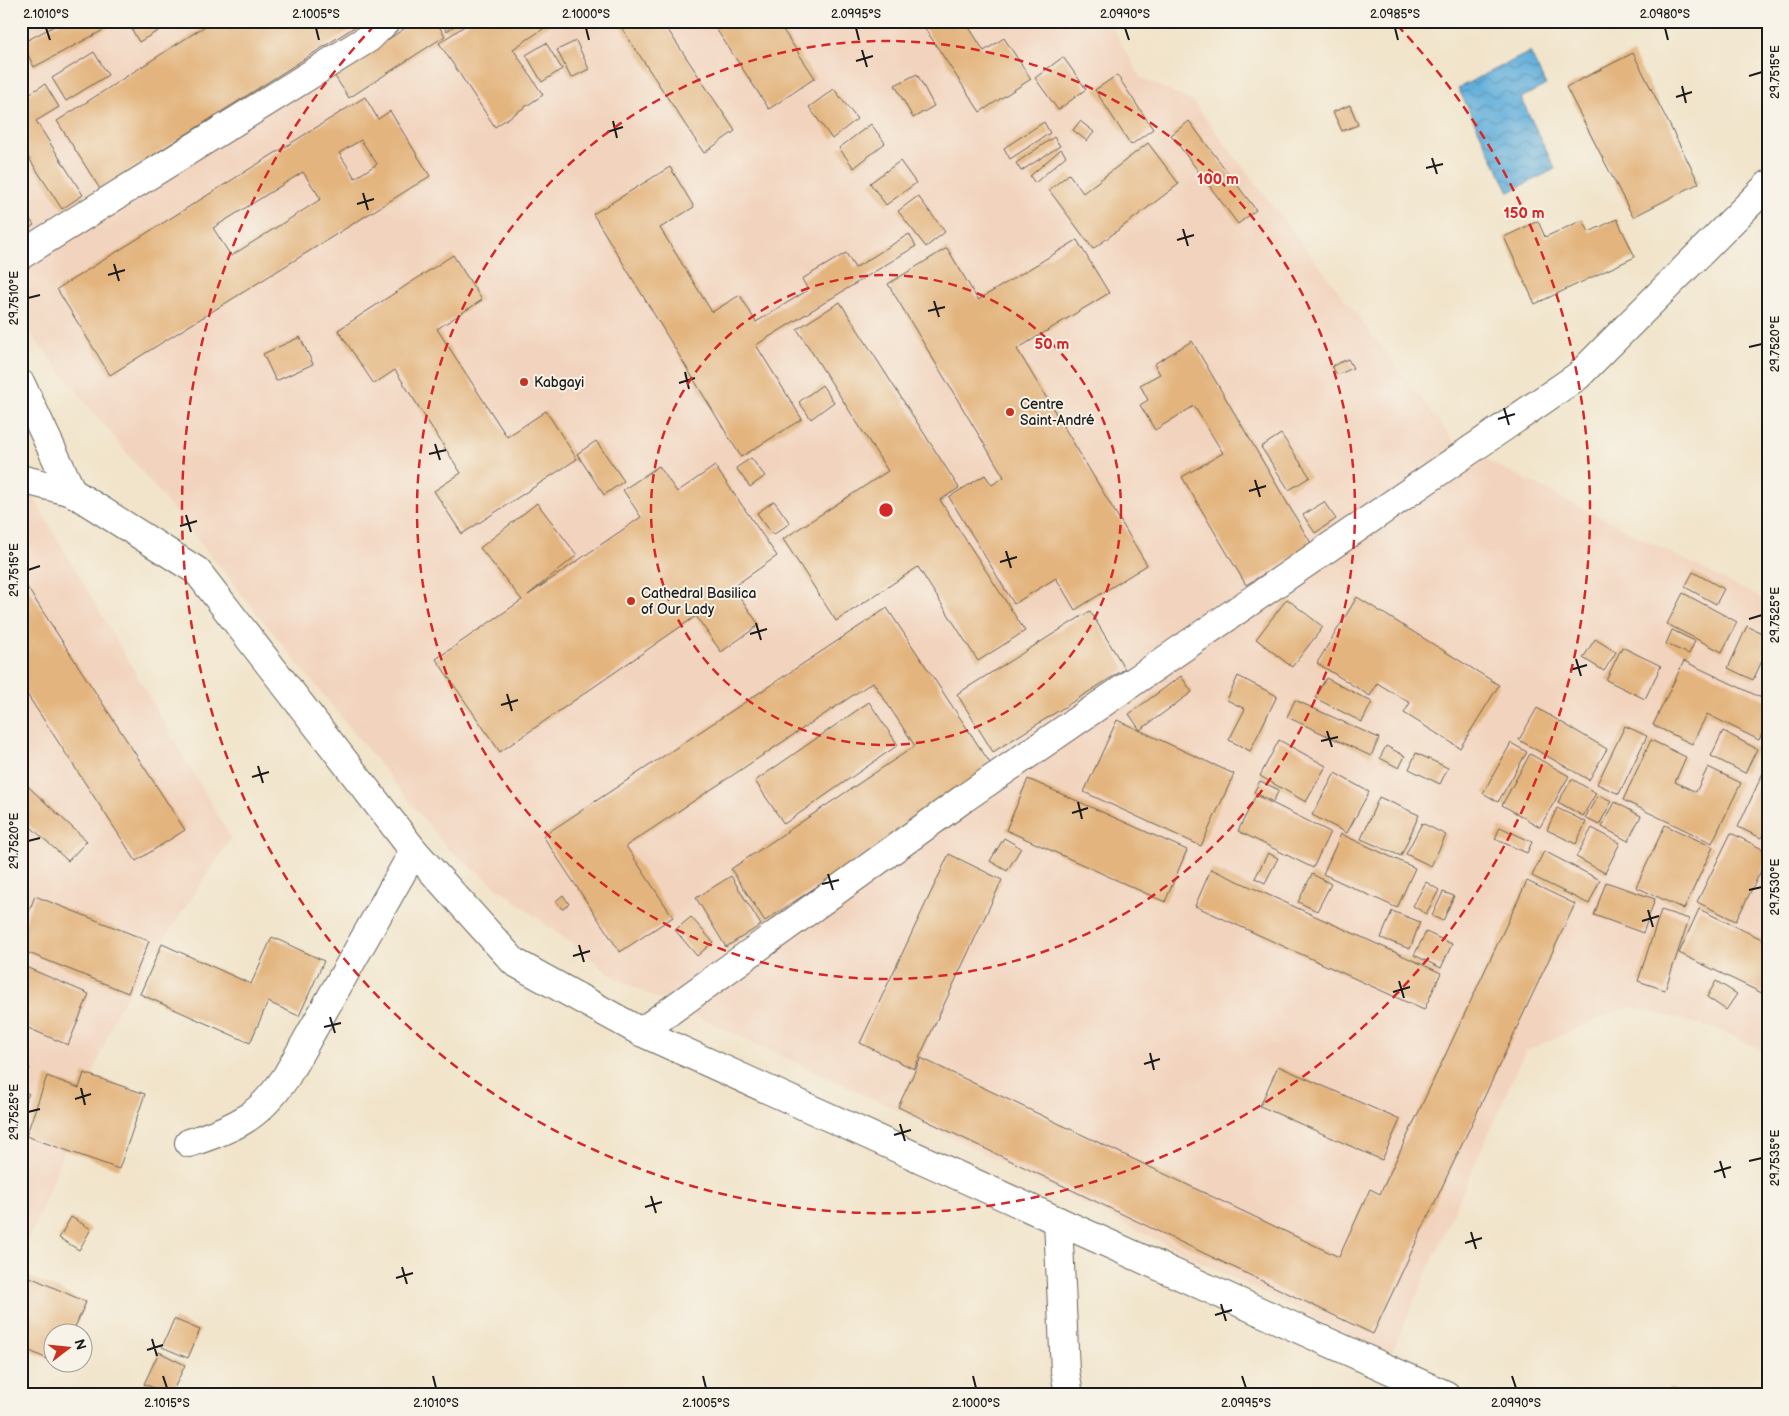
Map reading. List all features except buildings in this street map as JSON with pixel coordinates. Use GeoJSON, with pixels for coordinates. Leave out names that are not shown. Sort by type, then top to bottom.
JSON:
{"type":"FeatureCollection","features":[{"type":"Feature","properties":{"kind":"street"},"geometry":{"type":"LineString","coordinates":[[21,255],[368,38],[386,21]]}},
{"type":"Feature","properties":{"kind":"street"},"geometry":{"type":"LineString","coordinates":[[641,1032],[963,799],[1578,376],[1768,185]]}},
{"type":"Feature","properties":{"kind":"street"},"geometry":{"type":"LineString","coordinates":[[21,384],[72,492]]}},
{"type":"Feature","properties":{"kind":"street"},"geometry":{"type":"LineString","coordinates":[[21,479],[72,492],[196,570],[414,850],[514,962],[641,1032],[1446,1395]]}},
{"type":"Feature","properties":{"kind":"street"},"geometry":{"type":"LineString","coordinates":[[189,1143],[220,1133],[242,1122],[270,1100],[286,1077],[414,850]]}},
{"type":"Feature","properties":{"kind":"street"},"geometry":{"type":"LineString","coordinates":[[1058,1221],[1065,1371],[1069,1395]]}},
{"type":"Feature","properties":{"kind":"shaded area"},"geometry":{"type":"Polygon","coordinates":[[[25,21],[1108,21],[1141,78],[1192,101],[1457,445],[1768,602],[1768,1053],[1718,1029],[1629,1006],[1525,1051],[1390,1356],[893,1108],[619,980],[449,850],[21,322],[21,26],[25,21]]]}},
{"type":"Feature","properties":{"kind":"shaded area"},"geometry":{"type":"Polygon","coordinates":[[[21,476],[231,838],[117,1011],[40,1214],[21,1254],[21,476]]]}},
{"type":"Feature","properties":{"kind":"water"},"geometry":{"type":"Polygon","coordinates":[[[1530,52],[1546,85],[1521,98],[1555,169],[1509,192],[1458,88],[1530,52]]]}},
{"type":"Feature","properties":{"kind":"place","name":"Kabgayi"},"geometry":{"type":"Point","coordinates":[524,382]}},
{"type":"Feature","properties":{"kind":"place","name":"Centre Saint-André"},"geometry":{"type":"Point","coordinates":[1010,412]}},
{"type":"Feature","properties":{"kind":"place","name":"Cathedral Basilica of Our Lady"},"geometry":{"type":"Point","coordinates":[631,601]}}]}
